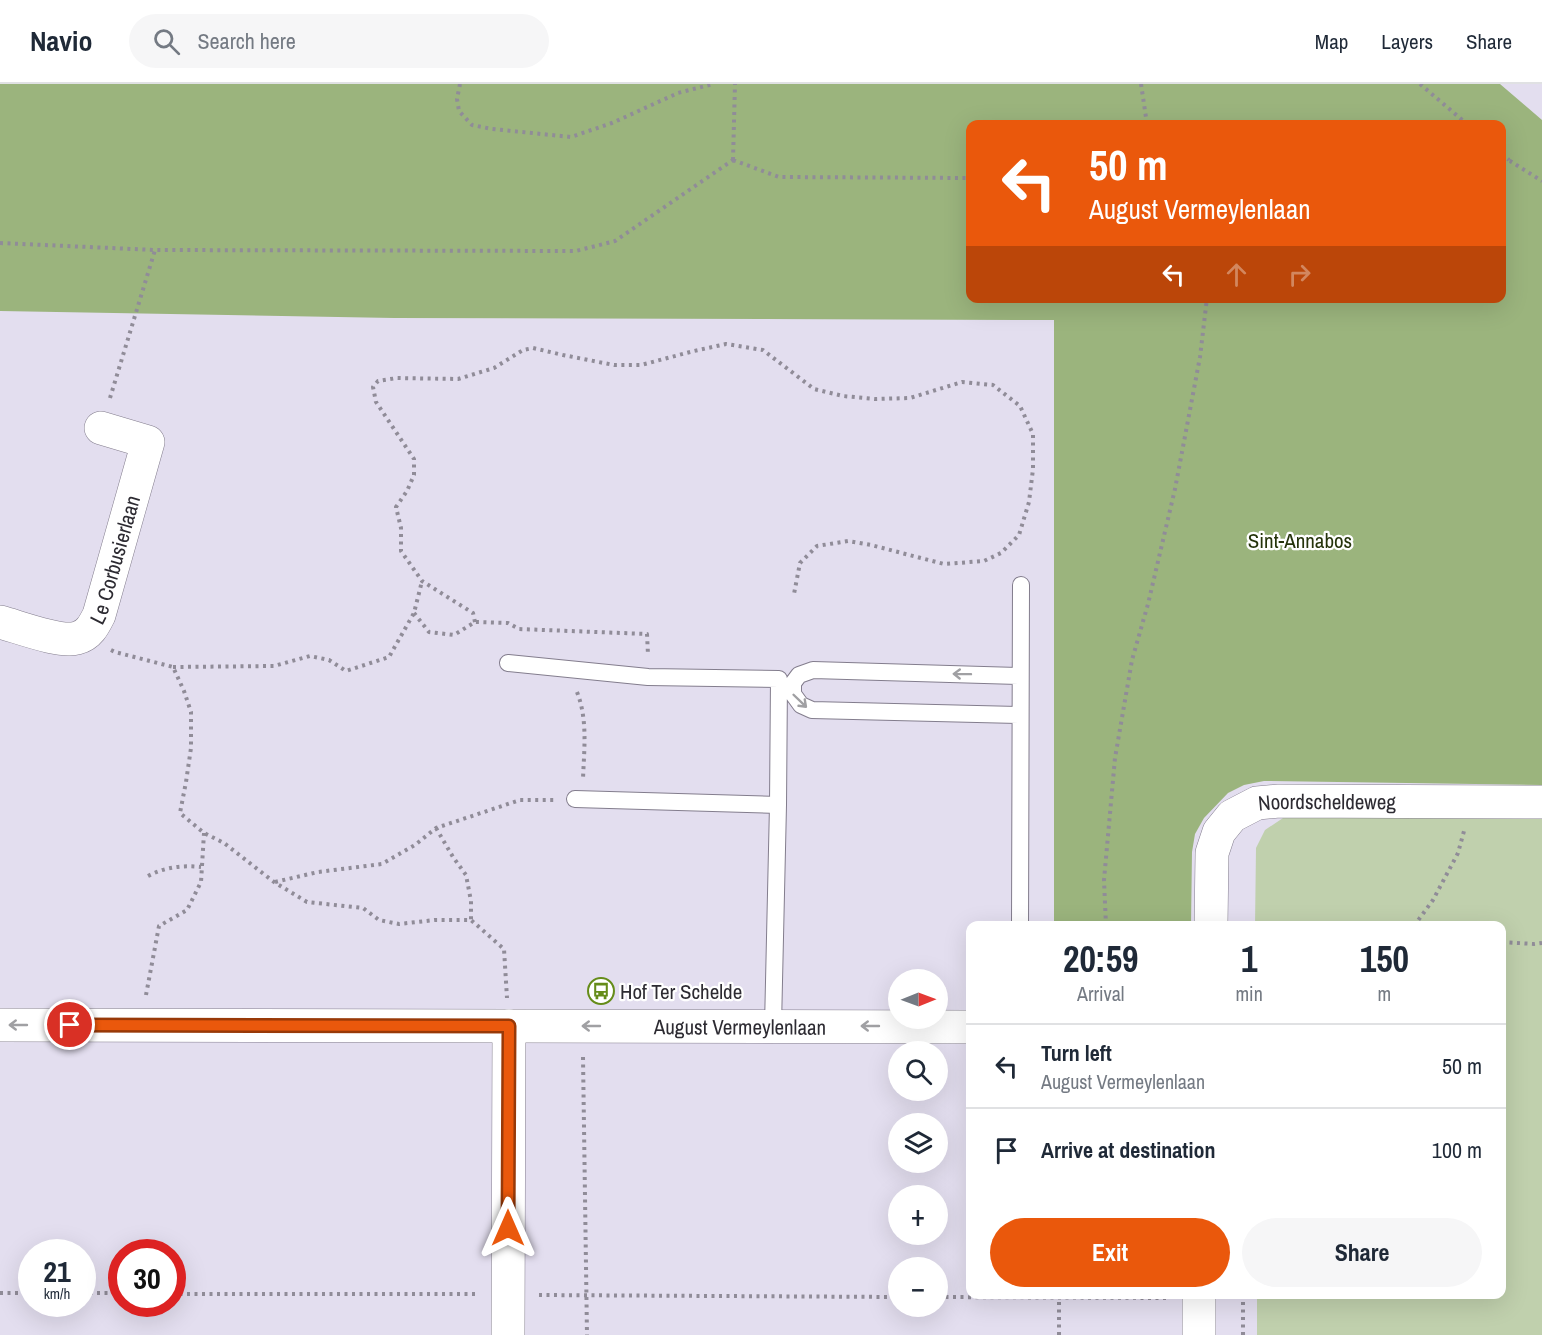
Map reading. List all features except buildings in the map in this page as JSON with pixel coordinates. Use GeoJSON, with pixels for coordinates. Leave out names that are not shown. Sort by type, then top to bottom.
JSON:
{"type":"FeatureCollection","features":[{"type":"Feature","properties":{"kind":"street","name":"Le Corbusierlaan"},"geometry":{"type":"LineString","coordinates":[[0,622],[63,639],[79,638],[92,629],[99,615],[148,442],[101,428]]}},
{"type":"Feature","properties":{"kind":"street","name":"Noordscheldeweg"},"geometry":{"type":"LineString","coordinates":[[1211,921],[1212,853],[1219,832],[1233,816],[1257,803],[1279,801],[1542,802]]}},
{"type":"Feature","properties":{"kind":"street","name":"August Vermeylenlaan"},"geometry":{"type":"LineString","coordinates":[[0,1025],[966,1027]]}},
{"type":"Feature","properties":{"kind":"street"},"geometry":{"type":"LineString","coordinates":[[508,1335],[509,1026]]}},
{"type":"Feature","properties":{"kind":"street"},"geometry":{"type":"LineString","coordinates":[[1199,1299],[1199,1335]]}},
{"type":"Feature","properties":{"kind":"lane"},"geometry":{"type":"LineString","coordinates":[[1020,921],[1021,585]]}},
{"type":"Feature","properties":{"kind":"lane"},"geometry":{"type":"LineString","coordinates":[[508,663],[648,677],[778,679],[778,805],[773,1026]]}},
{"type":"Feature","properties":{"kind":"lane"},"geometry":{"type":"LineString","coordinates":[[1020,676],[813,670],[799,675],[793,683],[793,694],[801,705],[812,710],[1020,715]]}},
{"type":"Feature","properties":{"kind":"lane"},"geometry":{"type":"LineString","coordinates":[[575,799],[778,805]]}},
{"type":"Feature","properties":{"kind":"path"},"geometry":{"type":"LineString","coordinates":[[460,84],[457,99],[459,111],[472,125],[571,137],[612,123],[678,93],[714,84]]}},
{"type":"Feature","properties":{"kind":"path"},"geometry":{"type":"LineString","coordinates":[[733,160],[735,84]]}},
{"type":"Feature","properties":{"kind":"path"},"geometry":{"type":"LineString","coordinates":[[1141,84],[1146,120]]}},
{"type":"Feature","properties":{"kind":"path"},"geometry":{"type":"LineString","coordinates":[[1420,84],[1462,120]]}},
{"type":"Feature","properties":{"kind":"path"},"geometry":{"type":"LineString","coordinates":[[1506,158],[1542,181]]}},
{"type":"Feature","properties":{"kind":"path"},"geometry":{"type":"LineString","coordinates":[[733,160],[779,177],[966,178]]}},
{"type":"Feature","properties":{"kind":"path"},"geometry":{"type":"LineString","coordinates":[[0,243],[155,250],[576,251],[615,241],[733,160]]}},
{"type":"Feature","properties":{"kind":"path"},"geometry":{"type":"LineString","coordinates":[[1506,160],[1510,161]]}},
{"type":"Feature","properties":{"kind":"path"},"geometry":{"type":"LineString","coordinates":[[101,428],[155,250]]}},
{"type":"Feature","properties":{"kind":"path"},"geometry":{"type":"LineString","coordinates":[[1106,921],[1104,880],[1115,758],[1132,660],[1148,604],[1175,489],[1200,357],[1206,303]]}},
{"type":"Feature","properties":{"kind":"path"},"geometry":{"type":"LineString","coordinates":[[475,622],[472,613],[422,581],[400,551],[401,528],[396,507],[414,475],[414,459],[376,402],[373,387],[378,381],[398,378],[458,379],[494,368],[523,350],[533,348],[614,365],[641,365],[726,344],[763,350],[814,389],[843,396],[875,399],[910,398],[962,382],[993,385],[1020,406],[1033,434],[1033,470],[1029,501],[1019,535],[1001,553],[984,561],[944,564],[848,541],[817,546],[800,563],[794,594]]}},
{"type":"Feature","properties":{"kind":"path"},"geometry":{"type":"LineString","coordinates":[[84,635],[115,652],[173,667],[274,666],[310,656],[329,660],[346,671],[389,657],[414,613],[422,581]]}},
{"type":"Feature","properties":{"kind":"path"},"geometry":{"type":"LineString","coordinates":[[414,613],[429,632],[454,635],[475,622],[508,623],[519,628],[647,634],[648,677]]}},
{"type":"Feature","properties":{"kind":"path"},"geometry":{"type":"LineString","coordinates":[[173,667],[191,712],[191,748],[180,813],[204,834],[224,843],[274,882],[307,902],[363,908],[379,920],[399,924],[435,920],[471,920],[504,949],[509,1026]]}},
{"type":"Feature","properties":{"kind":"path"},"geometry":{"type":"LineString","coordinates":[[274,882],[318,872],[382,864],[415,845],[436,828],[520,800],[575,799],[583,780],[585,730],[582,705],[570,669]]}},
{"type":"Feature","properties":{"kind":"path"},"geometry":{"type":"LineString","coordinates":[[1418,921],[1434,900],[1458,853],[1472,801]]}},
{"type":"Feature","properties":{"kind":"path"},"geometry":{"type":"LineString","coordinates":[[436,828],[466,875],[471,901],[471,920]]}},
{"type":"Feature","properties":{"kind":"path"},"geometry":{"type":"LineString","coordinates":[[141,1025],[159,926],[187,910],[201,882],[204,834]]}},
{"type":"Feature","properties":{"kind":"path"},"geometry":{"type":"LineString","coordinates":[[148,876],[175,866],[201,867]]}},
{"type":"Feature","properties":{"kind":"path"},"geometry":{"type":"LineString","coordinates":[[1506,942],[1542,943]]}},
{"type":"Feature","properties":{"kind":"path"},"geometry":{"type":"LineString","coordinates":[[583,1026],[586,1335]]}},
{"type":"Feature","properties":{"kind":"path"},"geometry":{"type":"LineString","coordinates":[[0,1293],[18,1293]]}},
{"type":"Feature","properties":{"kind":"path"},"geometry":{"type":"LineString","coordinates":[[948,1297],[966,1297]]}},
{"type":"Feature","properties":{"kind":"path"},"geometry":{"type":"LineString","coordinates":[[1059,1299],[1059,1335]]}},
{"type":"Feature","properties":{"kind":"path"},"geometry":{"type":"LineString","coordinates":[[1243,1299],[1243,1335]]}},
{"type":"Feature","properties":{"kind":"green space","name":"Sint-Annabos"},"geometry":{"type":"Polygon","coordinates":[[[0,84],[1500,84],[1542,120],[1542,785],[1264,781],[1244,785],[1228,793],[1204,818],[1195,834],[1192,852],[1191,921],[1054,921],[1054,320],[394,318],[0,311],[0,84]]]}},
{"type":"Feature","properties":{"kind":"green space"},"geometry":{"type":"Polygon","coordinates":[[[1286,816],[1542,818],[1542,1335],[1257,1335],[1257,1299],[1506,1299],[1506,921],[1255,921],[1256,848],[1265,830],[1286,816]]]}},
{"type":"Feature","properties":{"kind":"place","name":"Hof Ter Schelde"},"geometry":{"type":"Point","coordinates":[601,991]}},
{"type":"Feature","properties":{"kind":"route"},"geometry":{"type":"LineString","coordinates":[[70,1025],[509,1026],[508,1228]]}}]}
